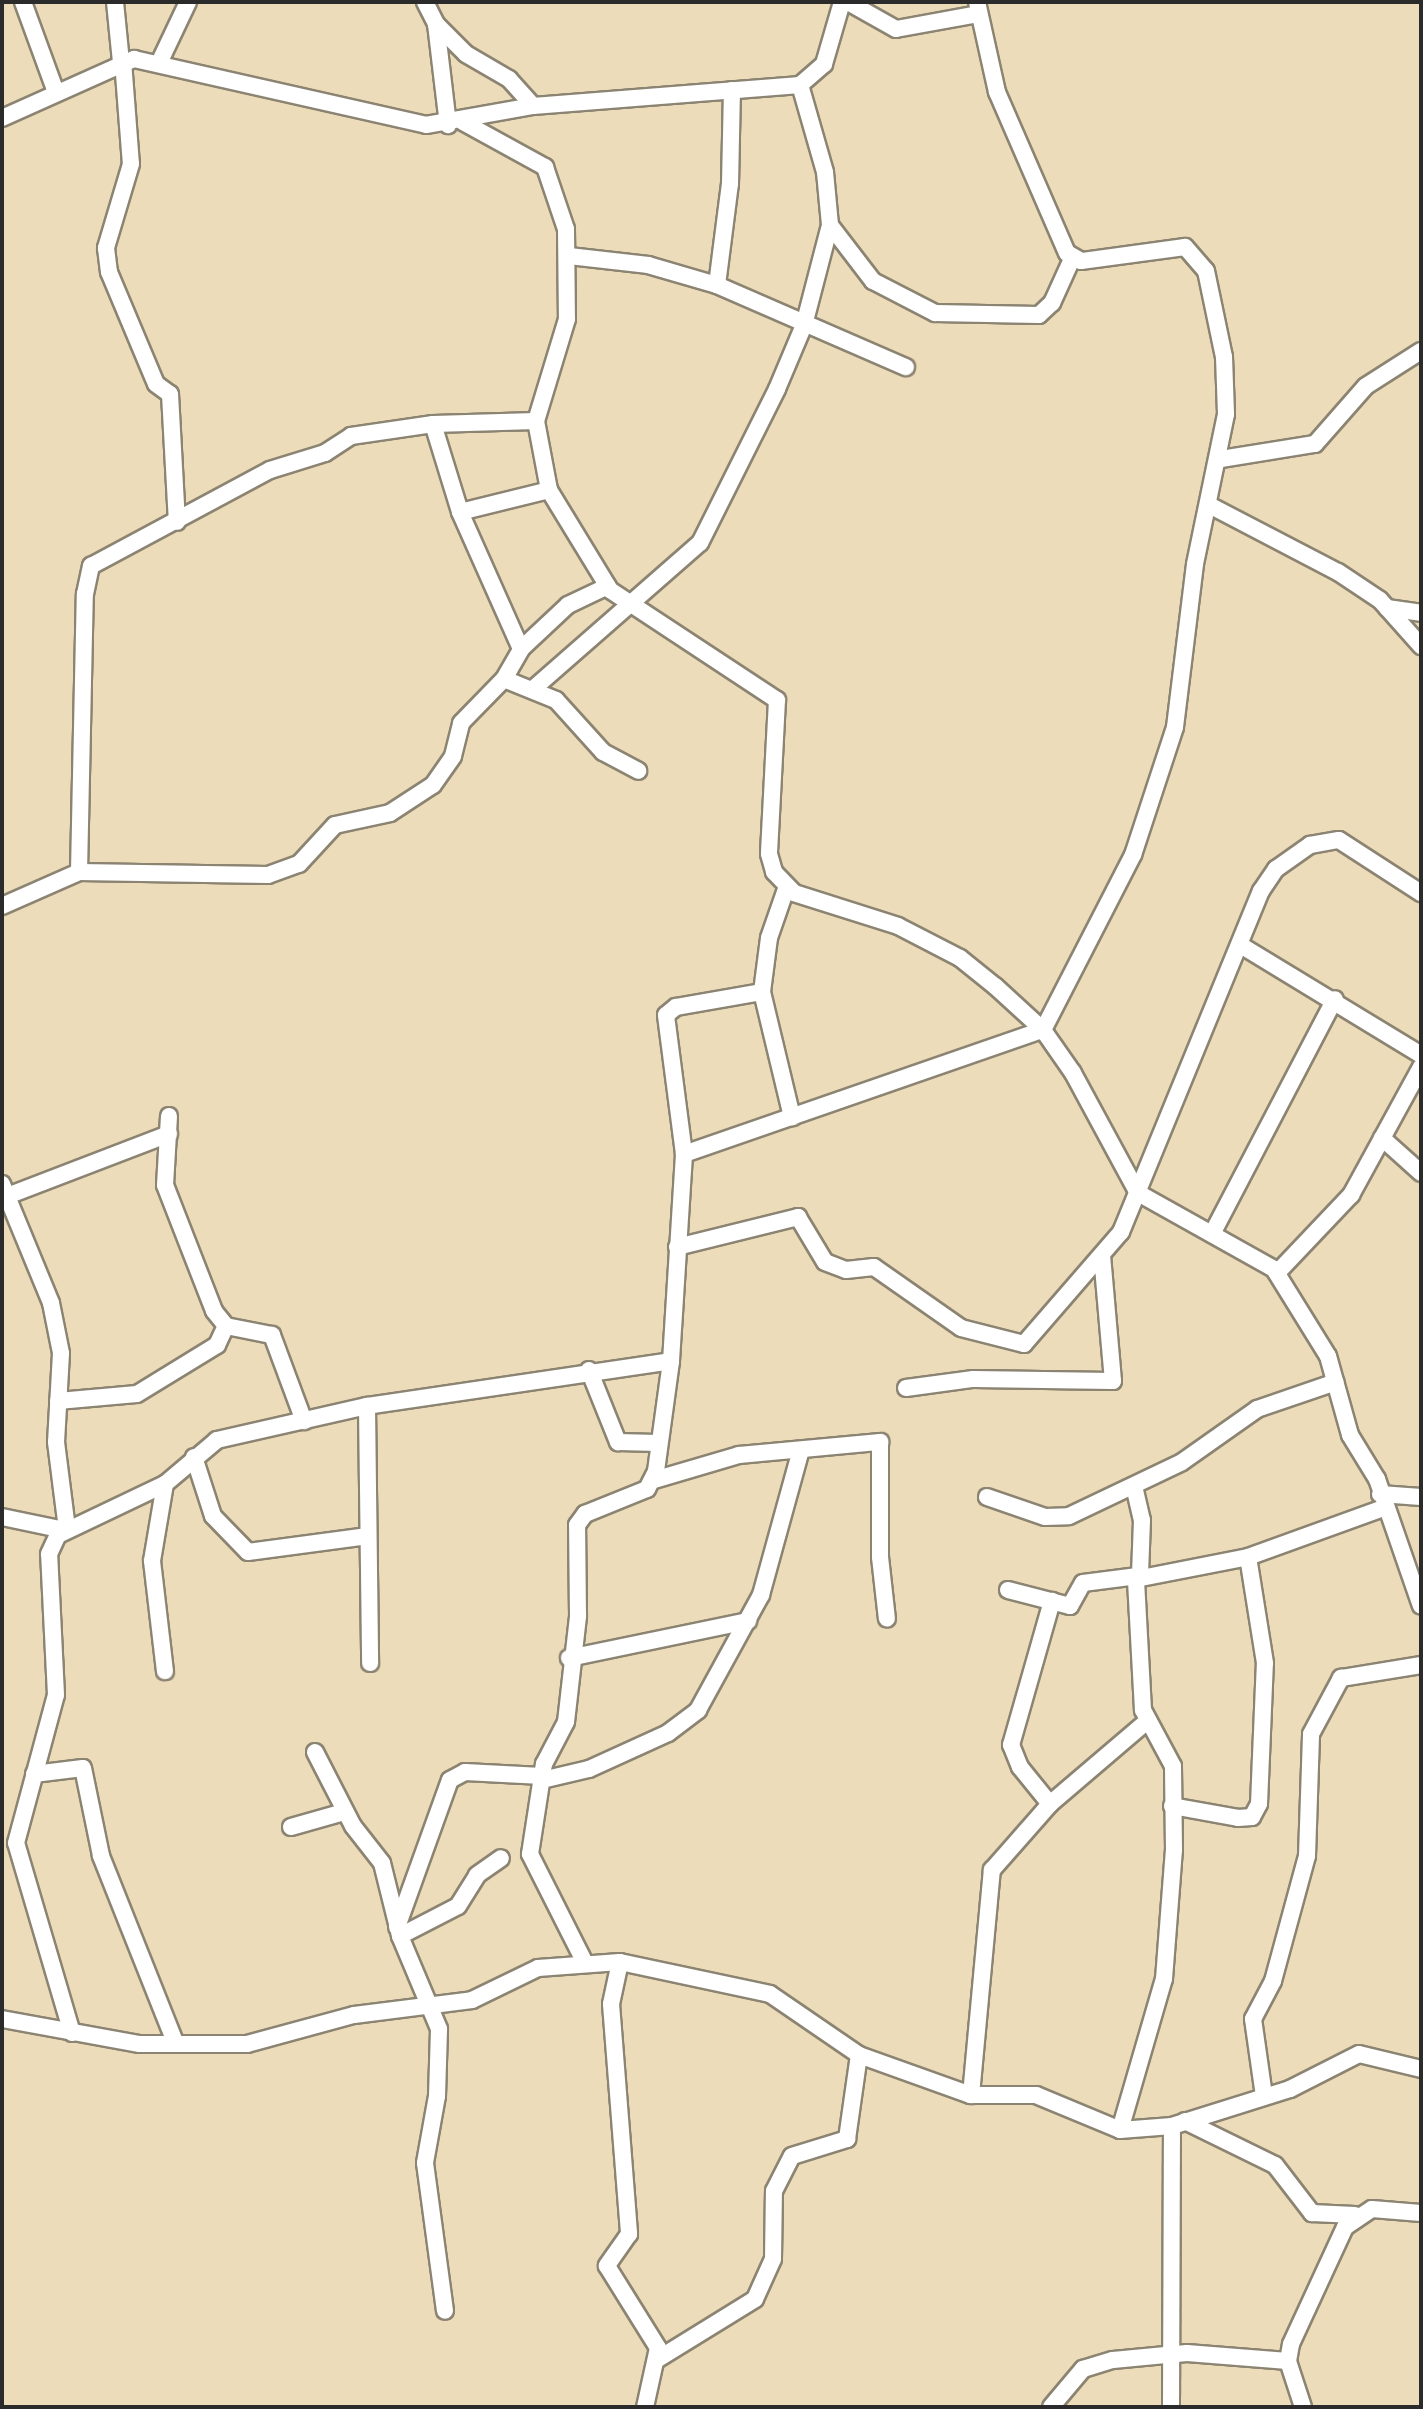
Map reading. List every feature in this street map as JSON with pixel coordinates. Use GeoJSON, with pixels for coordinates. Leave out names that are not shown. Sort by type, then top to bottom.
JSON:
{"type":"FeatureCollection","features":[{"type":"Feature","properties":{"kind":"street"},"geometry":{"type":"LineString","coordinates":[[23,2],[56,92]]}},
{"type":"Feature","properties":{"kind":"street"},"geometry":{"type":"LineString","coordinates":[[116,2],[131,164],[106,248],[109,272],[156,384],[170,394],[177,522]]}},
{"type":"Feature","properties":{"kind":"street"},"geometry":{"type":"LineString","coordinates":[[160,61],[188,2]]}},
{"type":"Feature","properties":{"kind":"street"},"geometry":{"type":"LineString","coordinates":[[425,2],[436,24],[455,124]]}},
{"type":"Feature","properties":{"kind":"street"},"geometry":{"type":"LineString","coordinates":[[2,118],[122,61],[160,61],[390,120],[455,124],[533,106],[800,85],[824,64],[842,2]]}},
{"type":"Feature","properties":{"kind":"street"},"geometry":{"type":"LineString","coordinates":[[848,2],[896,29],[977,8],[997,92],[1032,182],[1072,259]]}},
{"type":"Feature","properties":{"kind":"street"},"geometry":{"type":"LineString","coordinates":[[436,24],[466,54],[509,79],[533,106]]}},
{"type":"Feature","properties":{"kind":"street"},"geometry":{"type":"LineString","coordinates":[[533,689],[700,543],[731,491],[804,325],[830,225],[825,172],[800,85]]}},
{"type":"Feature","properties":{"kind":"street"},"geometry":{"type":"LineString","coordinates":[[717,285],[730,184],[732,90]]}},
{"type":"Feature","properties":{"kind":"street"},"geometry":{"type":"LineString","coordinates":[[455,124],[545,167],[569,256],[568,319],[536,422],[549,489],[608,586],[774,695],[769,854],[787,886],[818,903],[898,926],[960,958],[1043,1030],[1138,1193],[1212,1234],[1257,1254],[1278,1273],[1318,1335],[1336,1382],[1350,1435],[1382,1501],[1421,1606]]}},
{"type":"Feature","properties":{"kind":"street"},"geometry":{"type":"LineString","coordinates":[[830,225],[873,281],[935,313],[1039,315],[1052,303],[1072,259]]}},
{"type":"Feature","properties":{"kind":"street"},"geometry":{"type":"LineString","coordinates":[[684,1154],[1043,1030],[1133,855],[1175,727],[1195,564],[1212,506],[1221,459],[1224,357],[1206,271],[1195,252],[1185,247],[1072,259]]}},
{"type":"Feature","properties":{"kind":"street"},"geometry":{"type":"LineString","coordinates":[[569,256],[648,265],[717,285],[906,367]]}},
{"type":"Feature","properties":{"kind":"street"},"geometry":{"type":"LineString","coordinates":[[1221,459],[1315,444],[1366,386],[1421,351]]}},
{"type":"Feature","properties":{"kind":"street"},"geometry":{"type":"LineString","coordinates":[[79,873],[86,578],[91,566],[270,470],[325,453],[351,436],[433,424],[536,422]]}},
{"type":"Feature","properties":{"kind":"street"},"geometry":{"type":"LineString","coordinates":[[433,424],[460,512],[521,649]]}},
{"type":"Feature","properties":{"kind":"street"},"geometry":{"type":"LineString","coordinates":[[460,512],[549,489]]}},
{"type":"Feature","properties":{"kind":"street"},"geometry":{"type":"LineString","coordinates":[[1212,506],[1338,572],[1387,608],[1421,646]]}},
{"type":"Feature","properties":{"kind":"street"},"geometry":{"type":"LineString","coordinates":[[2,906],[79,873],[286,871],[335,825],[390,813],[433,785],[453,756],[461,723],[505,679],[521,649],[568,605],[608,586]]}},
{"type":"Feature","properties":{"kind":"street"},"geometry":{"type":"LineString","coordinates":[[1387,608],[1421,613]]}},
{"type":"Feature","properties":{"kind":"street"},"geometry":{"type":"LineString","coordinates":[[505,679],[556,700],[603,752],[638,771]]}},
{"type":"Feature","properties":{"kind":"street"},"geometry":{"type":"LineString","coordinates":[[677,1247],[798,1217],[825,1262],[846,1270],[874,1267],[961,1328],[1021,1344],[1102,1255],[1138,1193],[1276,869],[1330,839],[1349,843],[1421,894]]}},
{"type":"Feature","properties":{"kind":"street"},"geometry":{"type":"LineString","coordinates":[[787,886],[769,938],[762,992],[792,1117]]}},
{"type":"Feature","properties":{"kind":"street"},"geometry":{"type":"LineString","coordinates":[[1242,946],[1335,999],[1421,1055]]}},
{"type":"Feature","properties":{"kind":"street"},"geometry":{"type":"LineString","coordinates":[[654,1480],[671,1361],[684,1154],[666,1015],[678,1007],[762,992]]}},
{"type":"Feature","properties":{"kind":"street"},"geometry":{"type":"LineString","coordinates":[[1212,1234],[1335,999]]}},
{"type":"Feature","properties":{"kind":"street"},"geometry":{"type":"LineString","coordinates":[[1278,1273],[1351,1195],[1421,1067]]}},
{"type":"Feature","properties":{"kind":"street"},"geometry":{"type":"LineString","coordinates":[[58,1401],[137,1394],[217,1345],[226,1326],[165,1185],[169,1116]]}},
{"type":"Feature","properties":{"kind":"street"},"geometry":{"type":"LineString","coordinates":[[65,1530],[57,1475],[61,1353],[51,1303],[4,1193],[169,1134]]}},
{"type":"Feature","properties":{"kind":"street"},"geometry":{"type":"LineString","coordinates":[[1382,1138],[1421,1173]]}},
{"type":"Feature","properties":{"kind":"street"},"geometry":{"type":"LineString","coordinates":[[906,1388],[973,1379],[1113,1381],[1102,1255]]}},
{"type":"Feature","properties":{"kind":"street"},"geometry":{"type":"LineString","coordinates":[[226,1326],[272,1335],[304,1421]]}},
{"type":"Feature","properties":{"kind":"street"},"geometry":{"type":"LineString","coordinates":[[72,2033],[16,1843],[56,1695],[49,1554],[65,1530],[165,1484],[217,1440],[367,1406],[589,1370],[671,1361]]}},
{"type":"Feature","properties":{"kind":"street"},"geometry":{"type":"LineString","coordinates":[[589,1370],[618,1442],[658,1443]]}},
{"type":"Feature","properties":{"kind":"street"},"geometry":{"type":"LineString","coordinates":[[987,1497],[1057,1519],[1182,1462],[1258,1409],[1336,1382]]}},
{"type":"Feature","properties":{"kind":"street"},"geometry":{"type":"LineString","coordinates":[[367,1406],[370,1663]]}},
{"type":"Feature","properties":{"kind":"street"},"geometry":{"type":"LineString","coordinates":[[584,1961],[531,1861],[542,1778],[566,1722],[569,1658],[578,1616],[580,1519],[626,1502],[654,1480],[739,1455],[883,1446],[880,1557],[887,1619]]}},
{"type":"Feature","properties":{"kind":"street"},"geometry":{"type":"LineString","coordinates":[[399,1931],[450,1780],[466,1772],[542,1778],[579,1773],[688,1718],[748,1621],[779,1542],[801,1450]]}},
{"type":"Feature","properties":{"kind":"street"},"geometry":{"type":"LineString","coordinates":[[194,1457],[213,1516],[248,1552],[368,1536]]}},
{"type":"Feature","properties":{"kind":"street"},"geometry":{"type":"LineString","coordinates":[[165,1484],[152,1561],[165,1671]]}},
{"type":"Feature","properties":{"kind":"street"},"geometry":{"type":"LineString","coordinates":[[1120,2130],[1166,1970],[1172,1806],[1172,1760],[1146,1722],[1139,1575],[1142,1520],[1134,1486]]}},
{"type":"Feature","properties":{"kind":"street"},"geometry":{"type":"LineString","coordinates":[[1008,1590],[1073,1605],[1083,1583],[1248,1557],[1382,1501],[1421,1497]]}},
{"type":"Feature","properties":{"kind":"street"},"geometry":{"type":"LineString","coordinates":[[2,1517],[65,1530]]}},
{"type":"Feature","properties":{"kind":"street"},"geometry":{"type":"LineString","coordinates":[[1172,1806],[1238,1818],[1252,1817],[1259,1804],[1265,1663],[1248,1557]]}},
{"type":"Feature","properties":{"kind":"street"},"geometry":{"type":"LineString","coordinates":[[1050,1804],[1020,1768],[1011,1745],[1052,1601]]}},
{"type":"Feature","properties":{"kind":"street"},"geometry":{"type":"LineString","coordinates":[[569,1658],[748,1621]]}},
{"type":"Feature","properties":{"kind":"street"},"geometry":{"type":"LineString","coordinates":[[1264,2096],[1253,2019],[1273,1982],[1304,1869],[1311,1734],[1341,1678],[1421,1665]]}},
{"type":"Feature","properties":{"kind":"street"},"geometry":{"type":"LineString","coordinates":[[971,2095],[989,1876],[1050,1804],[1146,1722]]}},
{"type":"Feature","properties":{"kind":"street"},"geometry":{"type":"LineString","coordinates":[[315,1752],[344,1812],[382,1863],[399,1931],[430,2005],[442,2053],[425,2163],[445,2311]]}},
{"type":"Feature","properties":{"kind":"street"},"geometry":{"type":"LineString","coordinates":[[34,1774],[83,1768],[101,1856],[175,2042]]}},
{"type":"Feature","properties":{"kind":"street"},"geometry":{"type":"LineString","coordinates":[[291,1827],[344,1812]]}},
{"type":"Feature","properties":{"kind":"street"},"geometry":{"type":"LineString","coordinates":[[399,1931],[458,1906],[474,1879],[501,1857]]}},
{"type":"Feature","properties":{"kind":"street"},"geometry":{"type":"LineString","coordinates":[[2,2019],[72,2033],[175,2042],[247,2044],[354,2015],[472,2000],[538,1968],[584,1961],[620,1962],[770,1994],[859,2054],[971,2095],[1036,2095],[1120,2130],[1179,2123],[1264,2096],[1359,2054],[1421,2069]]}},
{"type":"Feature","properties":{"kind":"street"},"geometry":{"type":"LineString","coordinates":[[620,1962],[611,2004],[629,2234],[607,2266],[648,2329],[658,2359],[645,2407]]}},
{"type":"Feature","properties":{"kind":"street"},"geometry":{"type":"LineString","coordinates":[[658,2359],[755,2299],[773,2259],[775,2191],[792,2156],[847,2139],[859,2054]]}},
{"type":"Feature","properties":{"kind":"street"},"geometry":{"type":"LineString","coordinates":[[1179,2123],[1275,2165],[1312,2213],[1355,2215],[1372,2209],[1421,2213]]}},
{"type":"Feature","properties":{"kind":"street"},"geometry":{"type":"LineString","coordinates":[[1171,2407],[1169,2355],[1179,2123]]}},
{"type":"Feature","properties":{"kind":"street"},"geometry":{"type":"LineString","coordinates":[[1303,2407],[1289,2361],[1300,2320],[1355,2215]]}},
{"type":"Feature","properties":{"kind":"street"},"geometry":{"type":"LineString","coordinates":[[1051,2407],[1089,2366],[1169,2355],[1289,2361]]}}]}
